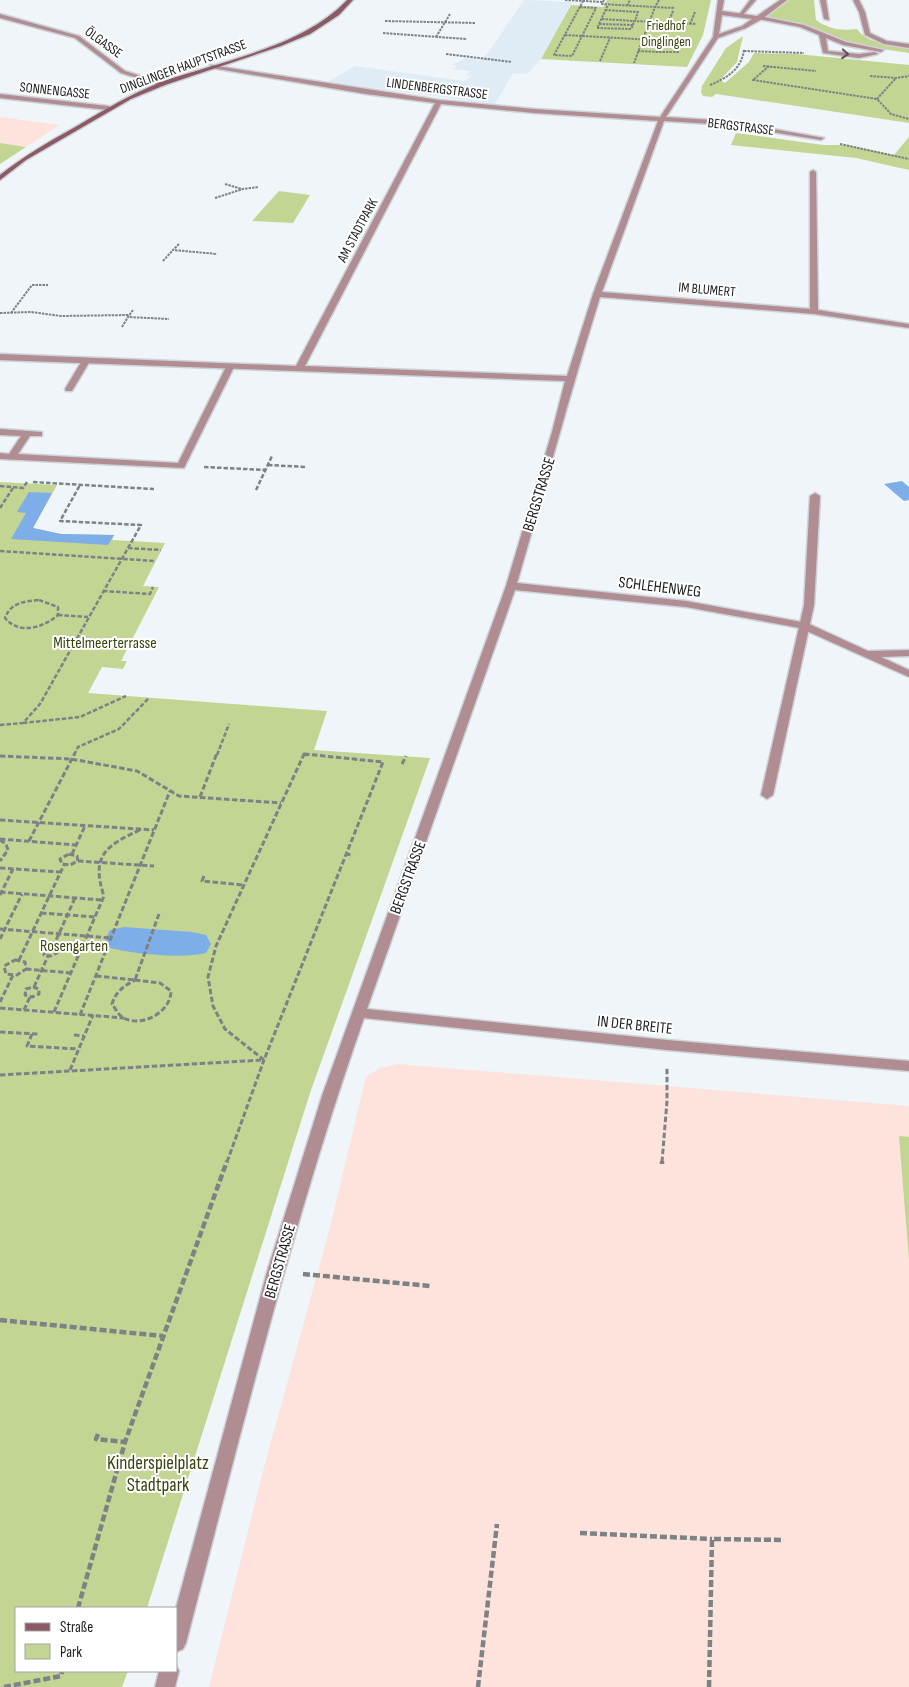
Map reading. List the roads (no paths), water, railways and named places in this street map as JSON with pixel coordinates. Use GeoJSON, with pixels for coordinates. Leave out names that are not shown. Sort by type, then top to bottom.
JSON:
{"type":"FeatureCollection","features":[{"type":"Feature","properties":{"kind":"street","name":"DINGLINGER HAUPTSTRASSE"},"geometry":{"type":"LineString","coordinates":[[0,178],[24,159],[108,108],[163,84],[279,45],[308,33],[337,14],[350,0]]}},
{"type":"Feature","properties":{"kind":"street","name":"BERGSTRASSE"},"geometry":{"type":"LineString","coordinates":[[178,1636],[275,1272],[329,1096],[511,586],[557,432],[570,378],[597,294],[662,118],[714,40],[721,13],[722,0]]}},
{"type":"Feature","properties":{"kind":"street"},"geometry":{"type":"LineString","coordinates":[[740,15],[753,0]]}},
{"type":"Feature","properties":{"kind":"street"},"geometry":{"type":"LineString","coordinates":[[714,40],[760,18],[784,0]]}},
{"type":"Feature","properties":{"kind":"street"},"geometry":{"type":"LineString","coordinates":[[822,0],[827,19]]}},
{"type":"Feature","properties":{"kind":"street"},"geometry":{"type":"LineString","coordinates":[[856,0],[862,12],[867,34],[886,43],[909,46]]}},
{"type":"Feature","properties":{"kind":"street"},"geometry":{"type":"LineString","coordinates":[[721,13],[802,26],[822,34],[845,44],[880,50],[872,55],[859,56],[825,52],[822,34]]}},
{"type":"Feature","properties":{"kind":"street","name":"ÖLGASSE"},"geometry":{"type":"LineString","coordinates":[[0,16],[77,37],[123,72],[163,84]]}},
{"type":"Feature","properties":{"kind":"street","name":"LINDENBERGSTRASSE"},"geometry":{"type":"LineString","coordinates":[[212,66],[438,102],[534,111],[662,118]]}},
{"type":"Feature","properties":{"kind":"street","name":"SONNENGASSE"},"geometry":{"type":"LineString","coordinates":[[0,96],[108,108]]}},
{"type":"Feature","properties":{"kind":"street","name":"AM STADTPARK"},"geometry":{"type":"LineString","coordinates":[[299,369],[438,102]]}},
{"type":"Feature","properties":{"kind":"street","name":"BERGSTRASSE"},"geometry":{"type":"LineString","coordinates":[[662,118],[728,123],[821,138]]}},
{"type":"Feature","properties":{"kind":"street"},"geometry":{"type":"LineString","coordinates":[[813,172],[814,312]]}},
{"type":"Feature","properties":{"kind":"street","name":"IM BLUMERT"},"geometry":{"type":"LineString","coordinates":[[597,294],[814,312],[909,326]]}},
{"type":"Feature","properties":{"kind":"street"},"geometry":{"type":"LineString","coordinates":[[0,357],[230,367],[570,378]]}},
{"type":"Feature","properties":{"kind":"street"},"geometry":{"type":"LineString","coordinates":[[68,389],[86,361]]}},
{"type":"Feature","properties":{"kind":"street"},"geometry":{"type":"LineString","coordinates":[[0,456],[181,466],[230,367]]}},
{"type":"Feature","properties":{"kind":"street"},"geometry":{"type":"LineString","coordinates":[[0,432],[39,434]]}},
{"type":"Feature","properties":{"kind":"street"},"geometry":{"type":"LineString","coordinates":[[12,457],[27,434]]}},
{"type":"Feature","properties":{"kind":"street"},"geometry":{"type":"LineString","coordinates":[[766,795],[809,605],[815,496]]}},
{"type":"Feature","properties":{"kind":"street","name":"SCHLEHENWEG"},"geometry":{"type":"LineString","coordinates":[[511,586],[686,604],[803,625],[909,674]]}},
{"type":"Feature","properties":{"kind":"street","name":"SCHLEHENWEG"},"geometry":{"type":"LineString","coordinates":[[866,654],[909,653]]}},
{"type":"Feature","properties":{"kind":"street","name":"IN DER BREITE"},"geometry":{"type":"LineString","coordinates":[[358,1013],[667,1045],[909,1066]]}},
{"type":"Feature","properties":{"kind":"street"},"geometry":{"type":"LineString","coordinates":[[164,1687],[169,1672]]}},
{"type":"Feature","properties":{"kind":"water"},"geometry":{"type":"Polygon","coordinates":[[[902,481],[909,487],[909,500],[904,501],[884,484],[902,481]]]}},
{"type":"Feature","properties":{"kind":"water"},"geometry":{"type":"Polygon","coordinates":[[[29,492],[52,493],[33,528],[61,534],[114,535],[108,545],[11,539],[26,513],[17,512],[29,492]]]}},
{"type":"Feature","properties":{"kind":"waterway"},"geometry":{"type":"LineString","coordinates":[[124,939],[192,944]]}},
{"type":"Feature","properties":{"kind":"park label","name":"Friedhof Dinglingen"},"geometry":{"type":"Point","coordinates":[666,33]}},
{"type":"Feature","properties":{"kind":"park label","name":"Mittelmeerterrasse"},"geometry":{"type":"Point","coordinates":[105,642]}},
{"type":"Feature","properties":{"kind":"park label","name":"Rosengarten"},"geometry":{"type":"Point","coordinates":[74,945]}},
{"type":"Feature","properties":{"kind":"park label","name":"Kinderspielplatz Stadtpark"},"geometry":{"type":"Point","coordinates":[158,1473]}}]}
